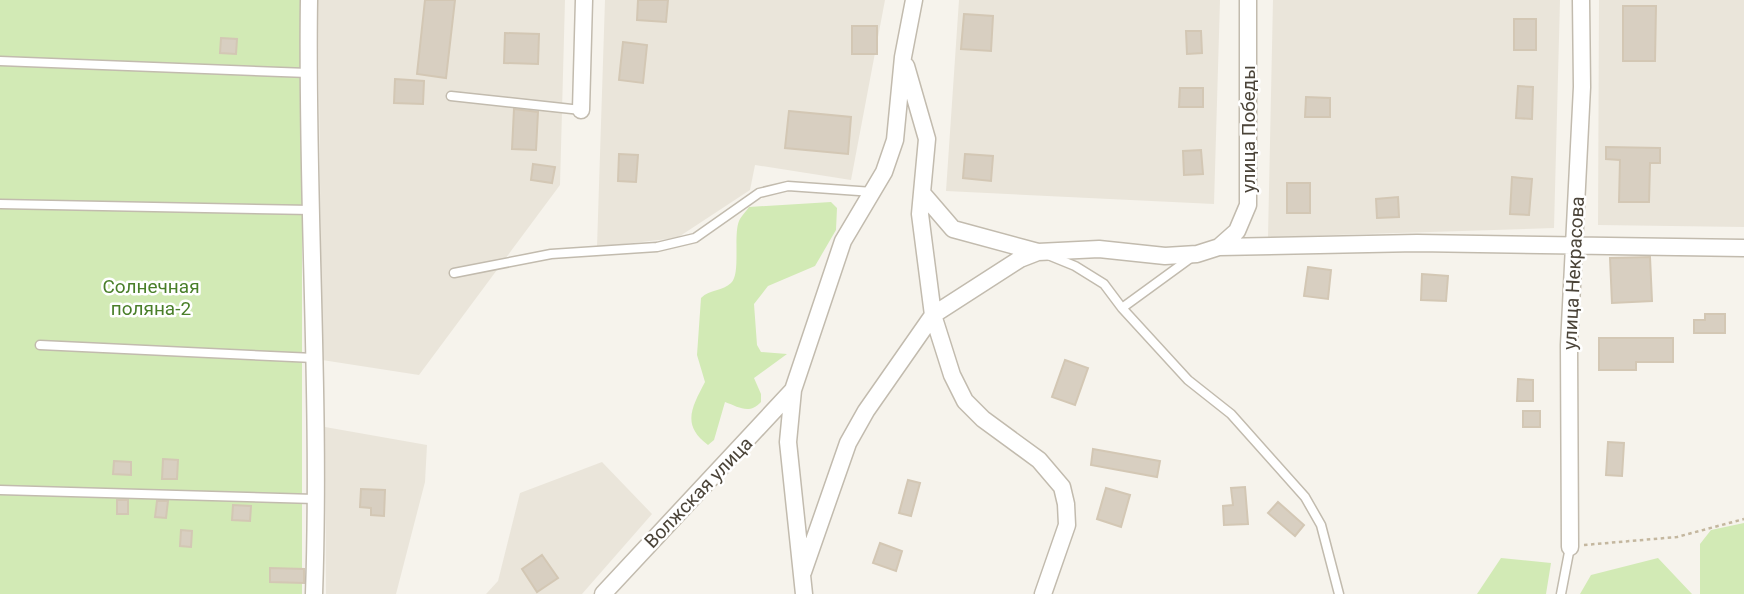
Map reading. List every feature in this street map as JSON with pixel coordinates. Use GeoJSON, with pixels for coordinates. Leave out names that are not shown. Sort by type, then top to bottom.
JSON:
{"type":"FeatureCollection","features":[{"type":"Feature","properties":{"kind":"street"},"geometry":{"type":"LineString","coordinates":[[309,0],[308,73],[318,499],[314,594]]}},
{"type":"Feature","properties":{"kind":"street"},"geometry":{"type":"LineString","coordinates":[[581,110],[584,0]]}},
{"type":"Feature","properties":{"kind":"street"},"geometry":{"type":"LineString","coordinates":[[804,594],[788,442],[793,390],[843,241],[884,172],[895,139],[903,57],[914,0]]}},
{"type":"Feature","properties":{"kind":"street","name":"улица Победы"},"geometry":{"type":"LineString","coordinates":[[1219,247],[1237,231],[1248,205],[1248,0]]}},
{"type":"Feature","properties":{"kind":"street","name":"улица Некрасова"},"geometry":{"type":"LineString","coordinates":[[1570,547],[1569,345],[1582,87],[1581,0]]}},
{"type":"Feature","properties":{"kind":"street"},"geometry":{"type":"LineString","coordinates":[[903,57],[927,139],[920,214],[933,315],[952,375],[965,401],[983,419],[1039,460],[1062,487],[1067,525],[1043,594]]}},
{"type":"Feature","properties":{"kind":"street"},"geometry":{"type":"LineString","coordinates":[[922,193],[953,229],[1038,252]]}},
{"type":"Feature","properties":{"kind":"street"},"geometry":{"type":"LineString","coordinates":[[803,572],[848,443],[866,411],[933,315],[1020,258],[1038,252],[1099,249],[1165,256],[1197,254],[1219,247],[1417,243],[1744,248]]}},
{"type":"Feature","properties":{"kind":"street","name":"Волжская улица"},"geometry":{"type":"LineString","coordinates":[[603,594],[793,390]]}},
{"type":"Feature","properties":{"kind":"lane"},"geometry":{"type":"LineString","coordinates":[[0,61],[308,73]]}},
{"type":"Feature","properties":{"kind":"lane"},"geometry":{"type":"LineString","coordinates":[[451,96],[581,110]]}},
{"type":"Feature","properties":{"kind":"lane"},"geometry":{"type":"LineString","coordinates":[[454,273],[551,254],[657,247],[695,238],[759,193],[788,186],[873,192]]}},
{"type":"Feature","properties":{"kind":"lane"},"geometry":{"type":"LineString","coordinates":[[0,204],[312,210]]}},
{"type":"Feature","properties":{"kind":"lane"},"geometry":{"type":"LineString","coordinates":[[1038,252],[1075,266],[1104,284],[1122,308],[1188,380],[1231,414],[1305,497],[1321,525],[1339,594]]}},
{"type":"Feature","properties":{"kind":"lane"},"geometry":{"type":"LineString","coordinates":[[1122,308],[1197,254]]}},
{"type":"Feature","properties":{"kind":"lane"},"geometry":{"type":"LineString","coordinates":[[40,345],[314,358]]}},
{"type":"Feature","properties":{"kind":"lane"},"geometry":{"type":"LineString","coordinates":[[0,490],[318,499]]}},
{"type":"Feature","properties":{"kind":"lane"},"geometry":{"type":"LineString","coordinates":[[1561,594],[1570,547]]}},
{"type":"Feature","properties":{"kind":"path"},"geometry":{"type":"LineString","coordinates":[[1570,547],[1677,537],[1744,519]]}},
{"type":"Feature","properties":{"kind":"shaded area"},"geometry":{"type":"Polygon","coordinates":[[[318,0],[565,0],[560,185],[419,375],[322,360],[318,0]]]}},
{"type":"Feature","properties":{"kind":"shaded area"},"geometry":{"type":"Polygon","coordinates":[[[605,0],[885,0],[851,180],[755,165],[750,190],[677,238],[597,247],[605,0]]]}},
{"type":"Feature","properties":{"kind":"shaded area"},"geometry":{"type":"Polygon","coordinates":[[[959,0],[1220,0],[1214,204],[946,191],[959,0]]]}},
{"type":"Feature","properties":{"kind":"shaded area"},"geometry":{"type":"Polygon","coordinates":[[[1273,0],[1560,0],[1554,228],[1268,237],[1273,0]]]}},
{"type":"Feature","properties":{"kind":"shaded area"},"geometry":{"type":"Polygon","coordinates":[[[1599,0],[1744,0],[1744,227],[1598,225],[1599,0]]]}},
{"type":"Feature","properties":{"kind":"shaded area"},"geometry":{"type":"Polygon","coordinates":[[[325,427],[427,445],[425,482],[396,594],[326,594],[325,427]]]}},
{"type":"Feature","properties":{"kind":"shaded area"},"geometry":{"type":"Polygon","coordinates":[[[602,462],[652,514],[582,594],[486,594],[498,581],[520,493],[602,462]]]}},
{"type":"Feature","properties":{"kind":"green space","name":"Солнечная поляна-2"},"geometry":{"type":"Polygon","coordinates":[[[0,0],[302,0],[302,594],[0,594],[0,0]]]}},
{"type":"Feature","properties":{"kind":"green space"},"geometry":{"type":"Polygon","coordinates":[[[831,202],[837,208],[836,230],[815,266],[768,286],[754,304],[757,345],[761,352],[787,354],[754,378],[761,394],[761,402],[757,406],[744,409],[725,402],[714,440],[708,445],[694,430],[692,423],[693,408],[705,382],[697,355],[701,298],[728,286],[734,278],[740,219],[749,207],[831,202]]]}},
{"type":"Feature","properties":{"kind":"green space"},"geometry":{"type":"Polygon","coordinates":[[[1744,523],[1744,594],[1700,594],[1700,544],[1711,530],[1744,523]]]}},
{"type":"Feature","properties":{"kind":"green space"},"geometry":{"type":"Polygon","coordinates":[[[1501,558],[1551,563],[1546,594],[1477,594],[1501,558]]]}},
{"type":"Feature","properties":{"kind":"green space"},"geometry":{"type":"Polygon","coordinates":[[[1658,558],[1692,594],[1580,594],[1591,575],[1658,558]]]}},
{"type":"Feature","properties":{"kind":"building"},"geometry":{"type":"Polygon","coordinates":[[[425,0],[455,0],[446,78],[417,74],[425,0]]]}},
{"type":"Feature","properties":{"kind":"building"},"geometry":{"type":"Polygon","coordinates":[[[638,0],[668,0],[666,22],[637,20],[638,0]]]}},
{"type":"Feature","properties":{"kind":"building"},"geometry":{"type":"Polygon","coordinates":[[[1623,6],[1656,6],[1655,61],[1623,61],[1623,6]]]}},
{"type":"Feature","properties":{"kind":"building"},"geometry":{"type":"Polygon","coordinates":[[[964,14],[993,16],[991,51],[961,49],[964,14]]]}},
{"type":"Feature","properties":{"kind":"building"},"geometry":{"type":"Polygon","coordinates":[[[1514,19],[1536,19],[1536,50],[1514,50],[1514,19]]]}},
{"type":"Feature","properties":{"kind":"building"},"geometry":{"type":"Polygon","coordinates":[[[852,26],[877,26],[877,54],[852,54],[852,26]]]}},
{"type":"Feature","properties":{"kind":"building"},"geometry":{"type":"Polygon","coordinates":[[[1186,31],[1201,31],[1202,53],[1187,54],[1186,31]]]}},
{"type":"Feature","properties":{"kind":"building"},"geometry":{"type":"Polygon","coordinates":[[[505,33],[539,34],[538,64],[504,63],[505,33]]]}},
{"type":"Feature","properties":{"kind":"building"},"geometry":{"type":"Polygon","coordinates":[[[221,38],[237,39],[236,54],[220,53],[221,38]]]}},
{"type":"Feature","properties":{"kind":"building"},"geometry":{"type":"Polygon","coordinates":[[[623,42],[647,45],[643,83],[619,80],[623,42]]]}},
{"type":"Feature","properties":{"kind":"building"},"geometry":{"type":"Polygon","coordinates":[[[395,79],[424,81],[423,104],[394,103],[395,79]]]}},
{"type":"Feature","properties":{"kind":"building"},"geometry":{"type":"Polygon","coordinates":[[[1518,86],[1533,87],[1532,119],[1516,118],[1518,86]]]}},
{"type":"Feature","properties":{"kind":"building"},"geometry":{"type":"Polygon","coordinates":[[[1180,88],[1203,88],[1203,107],[1179,107],[1180,88]]]}},
{"type":"Feature","properties":{"kind":"building"},"geometry":{"type":"Polygon","coordinates":[[[1306,97],[1330,98],[1330,117],[1305,117],[1306,97]]]}},
{"type":"Feature","properties":{"kind":"building"},"geometry":{"type":"Polygon","coordinates":[[[514,109],[538,112],[536,150],[512,149],[514,109]]]}},
{"type":"Feature","properties":{"kind":"building"},"geometry":{"type":"Polygon","coordinates":[[[789,111],[851,117],[848,154],[785,148],[789,111]]]}},
{"type":"Feature","properties":{"kind":"building"},"geometry":{"type":"Polygon","coordinates":[[[1606,147],[1660,148],[1660,163],[1650,163],[1649,202],[1619,202],[1620,160],[1606,159],[1606,147]]]}},
{"type":"Feature","properties":{"kind":"building"},"geometry":{"type":"Polygon","coordinates":[[[1201,150],[1203,174],[1184,175],[1183,151],[1201,150]]]}},
{"type":"Feature","properties":{"kind":"building"},"geometry":{"type":"Polygon","coordinates":[[[619,154],[638,155],[636,182],[618,181],[619,154]]]}},
{"type":"Feature","properties":{"kind":"building"},"geometry":{"type":"Polygon","coordinates":[[[965,154],[993,156],[991,181],[963,178],[965,154]]]}},
{"type":"Feature","properties":{"kind":"building"},"geometry":{"type":"Polygon","coordinates":[[[533,164],[555,167],[552,183],[531,180],[533,164]]]}},
{"type":"Feature","properties":{"kind":"building"},"geometry":{"type":"Polygon","coordinates":[[[1512,177],[1532,179],[1529,215],[1510,214],[1512,177]]]}},
{"type":"Feature","properties":{"kind":"building"},"geometry":{"type":"Polygon","coordinates":[[[1287,183],[1310,183],[1310,213],[1287,213],[1287,183]]]}},
{"type":"Feature","properties":{"kind":"building"},"geometry":{"type":"Polygon","coordinates":[[[1398,197],[1399,217],[1377,218],[1376,199],[1398,197]]]}},
{"type":"Feature","properties":{"kind":"building"},"geometry":{"type":"Polygon","coordinates":[[[1650,257],[1652,301],[1612,303],[1610,258],[1650,257]]]}},
{"type":"Feature","properties":{"kind":"building"},"geometry":{"type":"Polygon","coordinates":[[[1308,267],[1331,270],[1328,299],[1304,296],[1308,267]]]}},
{"type":"Feature","properties":{"kind":"building"},"geometry":{"type":"Polygon","coordinates":[[[1422,274],[1448,276],[1446,301],[1421,300],[1422,274]]]}},
{"type":"Feature","properties":{"kind":"building"},"geometry":{"type":"Polygon","coordinates":[[[1705,314],[1725,314],[1725,333],[1694,333],[1694,320],[1705,320],[1705,314]]]}},
{"type":"Feature","properties":{"kind":"building"},"geometry":{"type":"Polygon","coordinates":[[[1599,338],[1673,338],[1673,362],[1636,362],[1636,370],[1599,370],[1599,338]]]}},
{"type":"Feature","properties":{"kind":"building"},"geometry":{"type":"Polygon","coordinates":[[[1065,360],[1088,368],[1075,405],[1052,397],[1065,360]]]}},
{"type":"Feature","properties":{"kind":"building"},"geometry":{"type":"Polygon","coordinates":[[[1518,379],[1533,380],[1533,401],[1517,401],[1518,379]]]}},
{"type":"Feature","properties":{"kind":"building"},"geometry":{"type":"Polygon","coordinates":[[[1523,411],[1540,411],[1540,427],[1523,427],[1523,411]]]}},
{"type":"Feature","properties":{"kind":"building"},"geometry":{"type":"Polygon","coordinates":[[[1608,442],[1624,443],[1622,476],[1606,475],[1608,442]]]}},
{"type":"Feature","properties":{"kind":"building"},"geometry":{"type":"Polygon","coordinates":[[[1093,449],[1160,461],[1157,477],[1091,465],[1093,449]]]}},
{"type":"Feature","properties":{"kind":"building"},"geometry":{"type":"Polygon","coordinates":[[[163,459],[178,460],[177,479],[162,479],[163,459]]]}},
{"type":"Feature","properties":{"kind":"building"},"geometry":{"type":"Polygon","coordinates":[[[114,461],[131,462],[131,475],[113,474],[114,461]]]}},
{"type":"Feature","properties":{"kind":"building"},"geometry":{"type":"Polygon","coordinates":[[[908,480],[920,483],[911,516],[899,513],[908,480]]]}},
{"type":"Feature","properties":{"kind":"building"},"geometry":{"type":"Polygon","coordinates":[[[1245,487],[1248,524],[1224,525],[1223,506],[1233,505],[1231,488],[1245,487]]]}},
{"type":"Feature","properties":{"kind":"building"},"geometry":{"type":"Polygon","coordinates":[[[1106,488],[1130,495],[1121,527],[1097,519],[1106,488]]]}},
{"type":"Feature","properties":{"kind":"building"},"geometry":{"type":"Polygon","coordinates":[[[361,489],[385,490],[384,516],[371,515],[371,508],[360,507],[361,489]]]}},
{"type":"Feature","properties":{"kind":"building"},"geometry":{"type":"Polygon","coordinates":[[[117,500],[128,500],[128,514],[117,514],[117,500]]]}},
{"type":"Feature","properties":{"kind":"building"},"geometry":{"type":"Polygon","coordinates":[[[157,501],[168,501],[166,518],[155,517],[157,501]]]}},
{"type":"Feature","properties":{"kind":"building"},"geometry":{"type":"Polygon","coordinates":[[[1278,502],[1304,525],[1295,536],[1268,513],[1278,502]]]}},
{"type":"Feature","properties":{"kind":"building"},"geometry":{"type":"Polygon","coordinates":[[[233,505],[251,506],[250,521],[232,520],[233,505]]]}},
{"type":"Feature","properties":{"kind":"building"},"geometry":{"type":"Polygon","coordinates":[[[181,530],[192,531],[191,547],[180,546],[181,530]]]}},
{"type":"Feature","properties":{"kind":"building"},"geometry":{"type":"Polygon","coordinates":[[[880,543],[902,551],[896,571],[873,563],[880,543]]]}},
{"type":"Feature","properties":{"kind":"building"},"geometry":{"type":"Polygon","coordinates":[[[542,555],[558,578],[537,592],[522,569],[542,555]]]}},
{"type":"Feature","properties":{"kind":"building"},"geometry":{"type":"Polygon","coordinates":[[[270,568],[304,569],[304,583],[270,582],[270,568]]]}}]}
